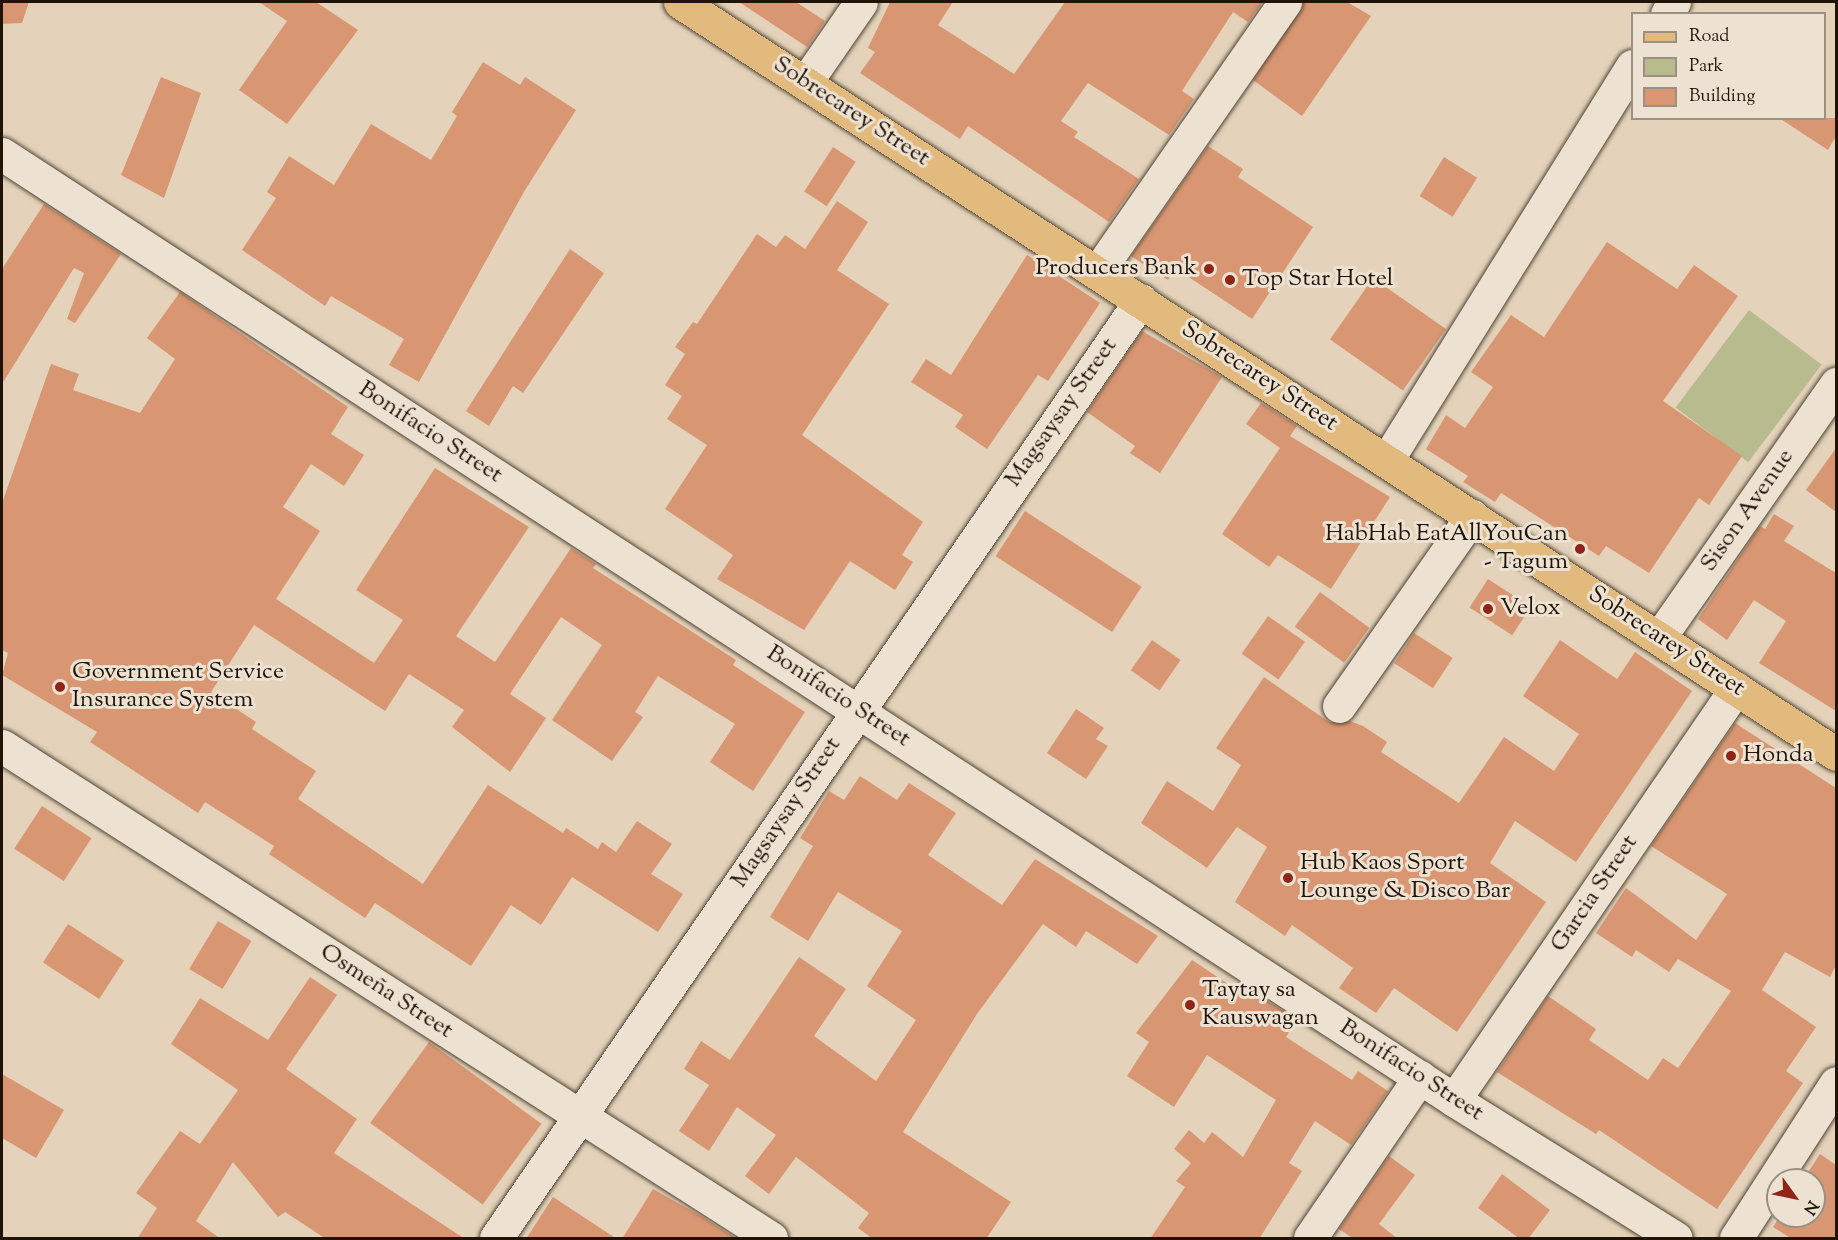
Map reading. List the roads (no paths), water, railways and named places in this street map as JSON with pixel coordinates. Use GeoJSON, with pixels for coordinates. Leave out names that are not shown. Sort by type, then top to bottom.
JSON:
{"type":"FeatureCollection","features":[{"type":"Feature","properties":{"kind":"main road","name":"Sobrecarey Street"},"geometry":{"type":"LineString","coordinates":[[680,2],[1098,271],[1836,754]]}},
{"type":"Feature","properties":{"kind":"street"},"geometry":{"type":"LineString","coordinates":[[805,83],[861,2]]}},
{"type":"Feature","properties":{"kind":"street"},"geometry":{"type":"LineString","coordinates":[[1098,271],[1285,2]]}},
{"type":"Feature","properties":{"kind":"street"},"geometry":{"type":"LineString","coordinates":[[1386,460],[1631,68]]}},
{"type":"Feature","properties":{"kind":"street","name":"Bonifacio Street"},"geometry":{"type":"LineString","coordinates":[[2,154],[1454,1100],[1676,1239]]}},
{"type":"Feature","properties":{"kind":"street","name":"Magsaysay Street"},"geometry":{"type":"LineString","coordinates":[[496,1239],[581,1118],[857,710],[1141,300]]}},
{"type":"Feature","properties":{"kind":"street","name":"Sison Avenue"},"geometry":{"type":"LineString","coordinates":[[1659,638],[1836,384]]}},
{"type":"Feature","properties":{"kind":"street"},"geometry":{"type":"LineString","coordinates":[[1339,706],[1472,516]]}},
{"type":"Feature","properties":{"kind":"street","name":"Garcia Street"},"geometry":{"type":"LineString","coordinates":[[1454,1100],[1736,688]]}},
{"type":"Feature","properties":{"kind":"street","name":"Osmeña Street"},"geometry":{"type":"LineString","coordinates":[[2,746],[771,1239]]}},
{"type":"Feature","properties":{"kind":"street"},"geometry":{"type":"LineString","coordinates":[[1310,1239],[1420,1077]]}},
{"type":"Feature","properties":{"kind":"street"},"geometry":{"type":"LineString","coordinates":[[1736,1239],[1836,1083]]}},
{"type":"Feature","properties":{"kind":"place","name":"Producers Bank"},"geometry":{"type":"Point","coordinates":[1209,269]}},
{"type":"Feature","properties":{"kind":"place","name":"Top Star Hotel"},"geometry":{"type":"Point","coordinates":[1230,280]}},
{"type":"Feature","properties":{"kind":"place","name":"HabHab EatAllYouCan - Tagum"},"geometry":{"type":"Point","coordinates":[1580,549]}},
{"type":"Feature","properties":{"kind":"place","name":"Velox"},"geometry":{"type":"Point","coordinates":[1488,609]}},
{"type":"Feature","properties":{"kind":"place","name":"Government Service Insurance System"},"geometry":{"type":"Point","coordinates":[60,687]}},
{"type":"Feature","properties":{"kind":"place","name":"Honda"},"geometry":{"type":"Point","coordinates":[1731,756]}},
{"type":"Feature","properties":{"kind":"place","name":"Hub Kaos Sport Lounge & Disco Bar"},"geometry":{"type":"Point","coordinates":[1288,878]}},
{"type":"Feature","properties":{"kind":"place","name":"Taytay sa Kauswagan"},"geometry":{"type":"Point","coordinates":[1190,1005]}}]}
